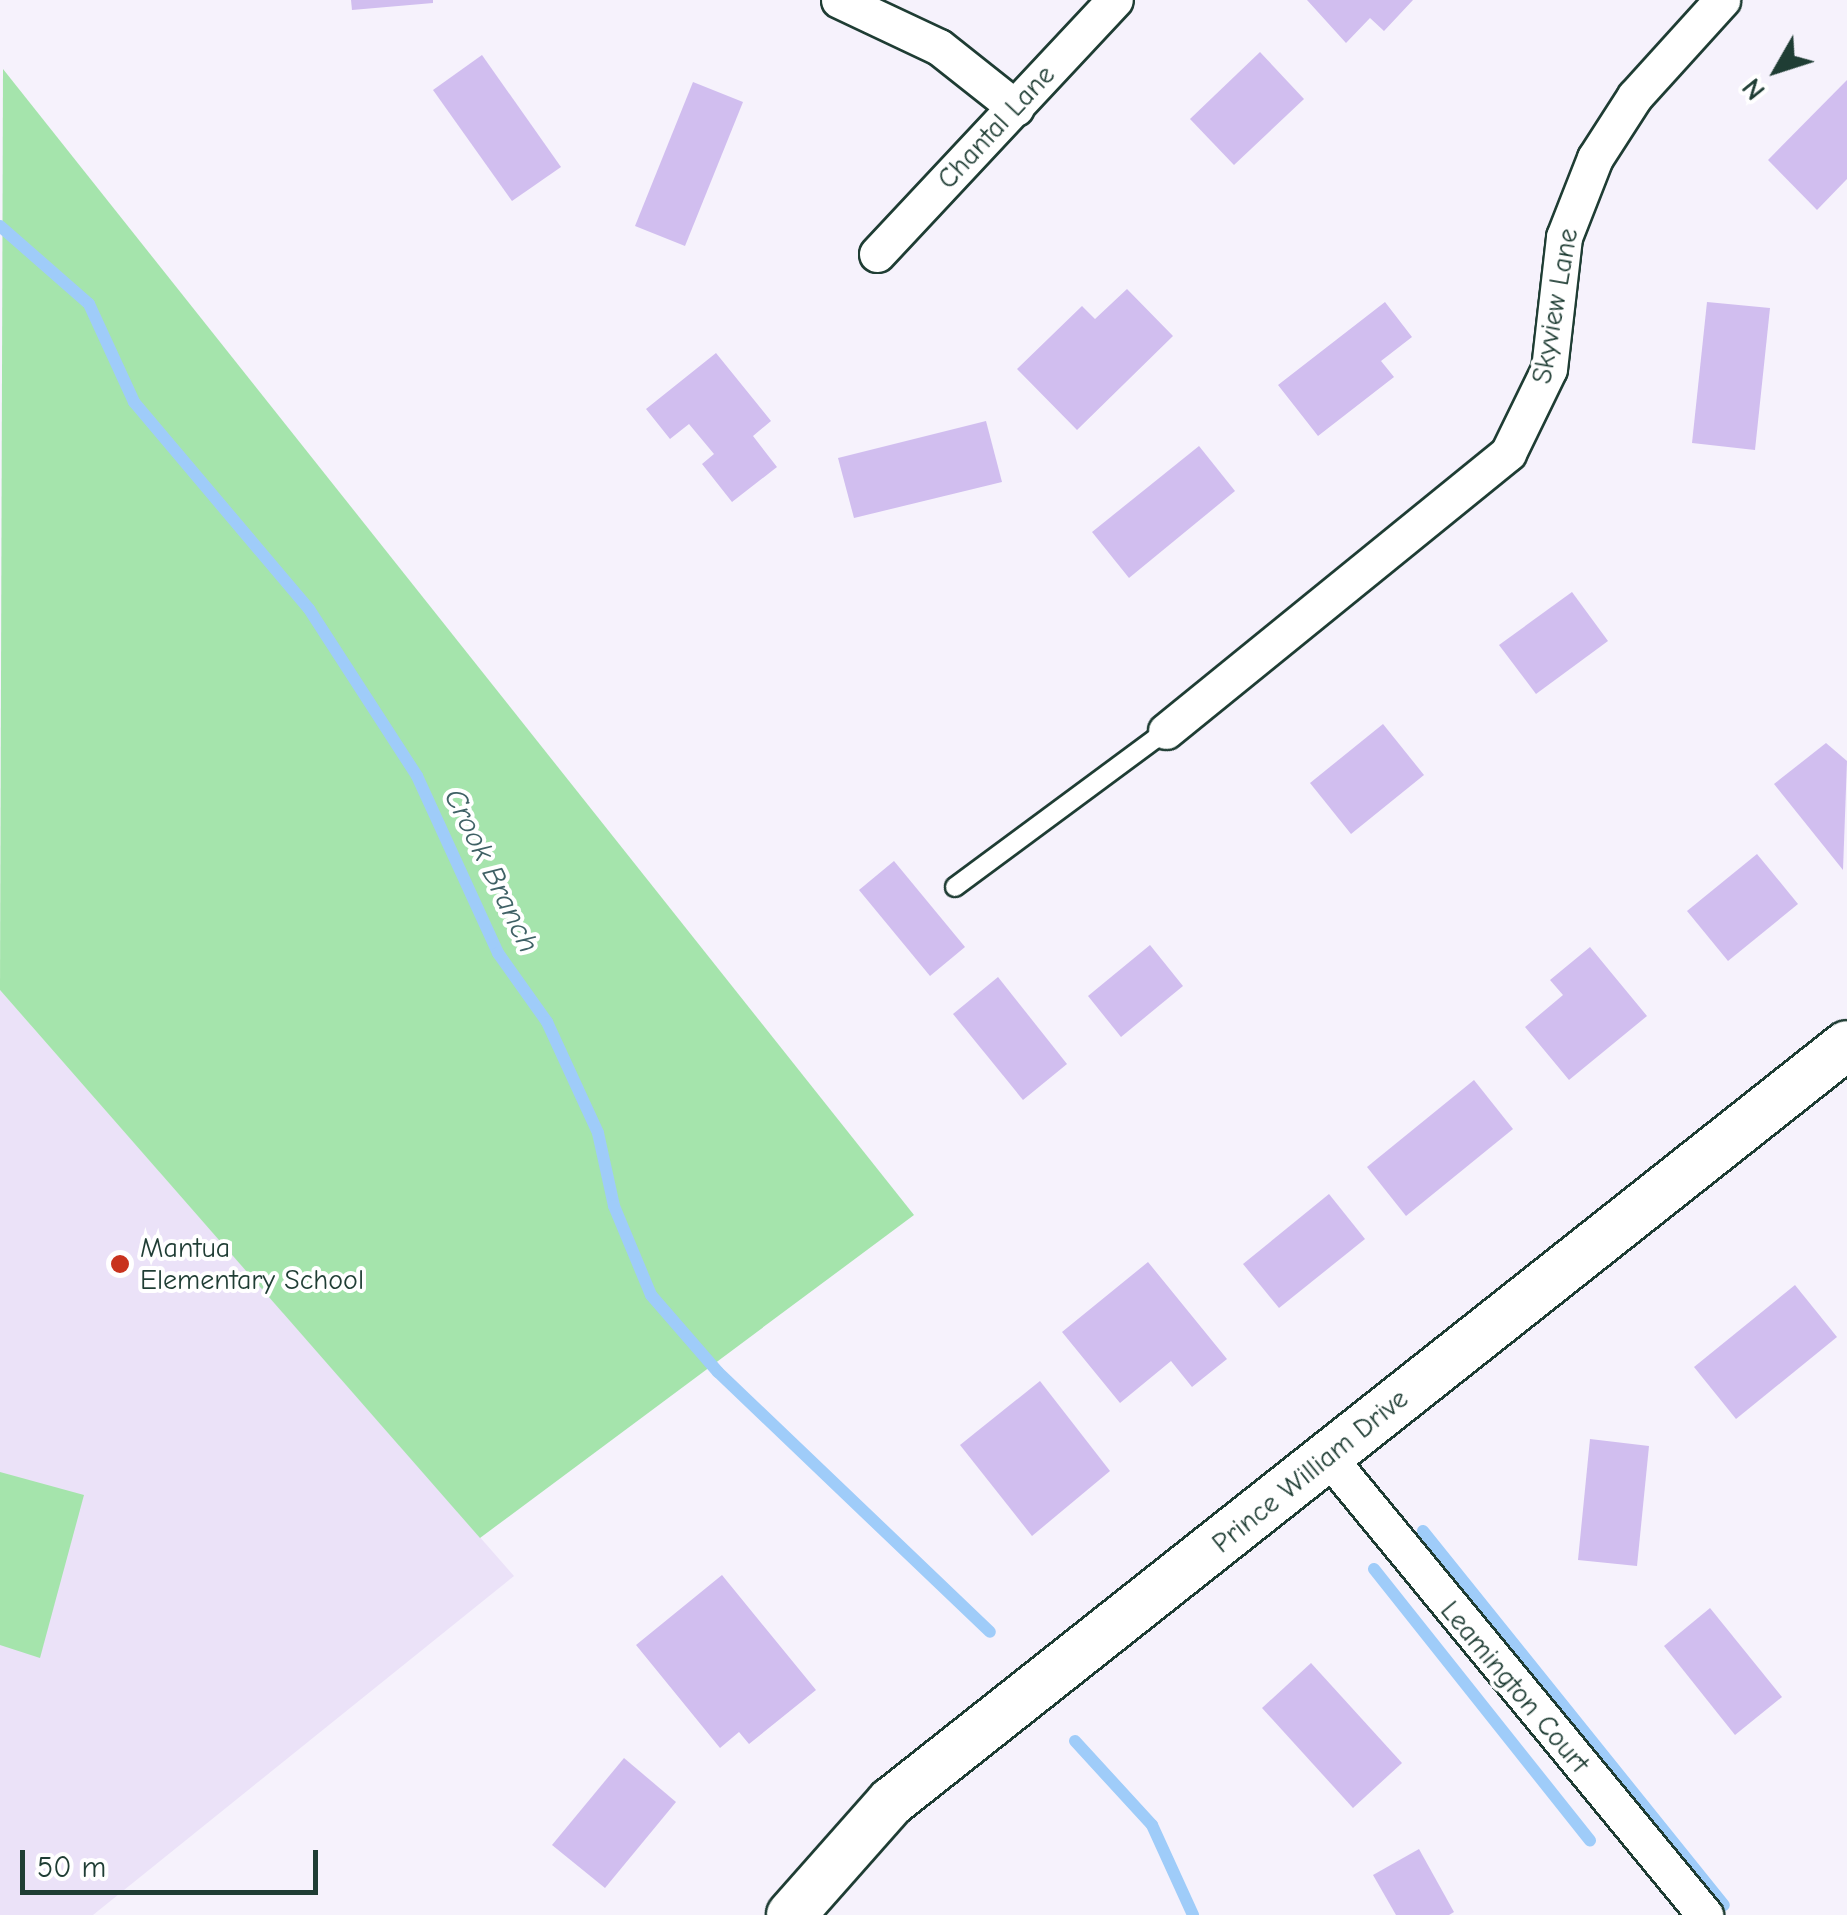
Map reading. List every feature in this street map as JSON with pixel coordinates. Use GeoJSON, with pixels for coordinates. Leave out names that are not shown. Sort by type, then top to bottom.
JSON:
{"type":"FeatureCollection","features":[{"type":"Feature","properties":{"kind":"street"},"geometry":{"type":"LineString","coordinates":[[839,0],[939,47],[1016,108]]}},
{"type":"Feature","properties":{"kind":"street","name":"Chantal Lane"},"geometry":{"type":"LineString","coordinates":[[877,254],[1115,0]]}},
{"type":"Feature","properties":{"kind":"street","name":"Skyview Lane"},"geometry":{"type":"LineString","coordinates":[[1166,730],[1508,454],[1549,368],[1564,237],[1595,158],[1635,96],[1722,0]]}},
{"type":"Feature","properties":{"kind":"street","name":"Prince William Drive"},"geometry":{"type":"LineString","coordinates":[[792,1915],[891,1802],[1847,1045]]}},
{"type":"Feature","properties":{"kind":"street","name":"Leamington Court"},"geometry":{"type":"LineString","coordinates":[[1329,1458],[1705,1915]]}},
{"type":"Feature","properties":{"kind":"lane"},"geometry":{"type":"LineString","coordinates":[[956,887],[1166,730]]}},
{"type":"Feature","properties":{"kind":"shaded area","name":"Mantua Elementary School"},"geometry":{"type":"Polygon","coordinates":[[[0,990],[514,1576],[93,1915],[0,1915],[0,990]]]}},
{"type":"Feature","properties":{"kind":"green space"},"geometry":{"type":"Polygon","coordinates":[[[3,69],[914,1215],[480,1538],[0,990],[3,69]]]}},
{"type":"Feature","properties":{"kind":"green space"},"geometry":{"type":"Polygon","coordinates":[[[0,1472],[84,1495],[40,1658],[0,1645],[0,1472]]]}},
{"type":"Feature","properties":{"kind":"building"},"geometry":{"type":"Polygon","coordinates":[[[351,0],[433,0],[433,3],[352,10],[351,0]]]}},
{"type":"Feature","properties":{"kind":"building"},"geometry":{"type":"Polygon","coordinates":[[[1307,0],[1413,0],[1384,31],[1370,18],[1346,43],[1307,0]]]}},
{"type":"Feature","properties":{"kind":"building"},"geometry":{"type":"Polygon","coordinates":[[[1260,52],[1304,99],[1234,165],[1190,119],[1260,52]]]}},
{"type":"Feature","properties":{"kind":"building"},"geometry":{"type":"Polygon","coordinates":[[[482,55],[561,167],[512,201],[433,90],[482,55]]]}},
{"type":"Feature","properties":{"kind":"building"},"geometry":{"type":"Polygon","coordinates":[[[1847,80],[1847,179],[1817,210],[1768,160],[1847,80]]]}},
{"type":"Feature","properties":{"kind":"building"},"geometry":{"type":"Polygon","coordinates":[[[693,82],[743,102],[685,246],[635,226],[693,82]]]}},
{"type":"Feature","properties":{"kind":"building"},"geometry":{"type":"Polygon","coordinates":[[[1127,289],[1173,336],[1077,430],[1017,369],[1082,306],[1095,319],[1127,289]]]}},
{"type":"Feature","properties":{"kind":"building"},"geometry":{"type":"Polygon","coordinates":[[[1385,302],[1412,337],[1381,361],[1394,377],[1318,436],[1278,385],[1385,302]]]}},
{"type":"Feature","properties":{"kind":"building"},"geometry":{"type":"Polygon","coordinates":[[[1707,302],[1770,308],[1755,450],[1692,443],[1707,302]]]}},
{"type":"Feature","properties":{"kind":"building"},"geometry":{"type":"Polygon","coordinates":[[[716,353],[771,421],[753,436],[777,467],[732,502],[702,464],[714,454],[689,424],[670,439],[646,409],[716,353]]]}},
{"type":"Feature","properties":{"kind":"building"},"geometry":{"type":"Polygon","coordinates":[[[986,421],[1002,482],[854,518],[838,458],[986,421]]]}},
{"type":"Feature","properties":{"kind":"building"},"geometry":{"type":"Polygon","coordinates":[[[1199,446],[1235,491],[1129,578],[1092,532],[1199,446]]]}},
{"type":"Feature","properties":{"kind":"building"},"geometry":{"type":"Polygon","coordinates":[[[1572,592],[1608,641],[1536,694],[1499,645],[1572,592]]]}},
{"type":"Feature","properties":{"kind":"building"},"geometry":{"type":"Polygon","coordinates":[[[1383,724],[1424,775],[1351,834],[1310,783],[1383,724]]]}},
{"type":"Feature","properties":{"kind":"building"},"geometry":{"type":"Polygon","coordinates":[[[1826,743],[1847,761],[1843,870],[1774,784],[1826,743]]]}},
{"type":"Feature","properties":{"kind":"building"},"geometry":{"type":"Polygon","coordinates":[[[1757,854],[1798,904],[1728,961],[1687,911],[1757,854]]]}},
{"type":"Feature","properties":{"kind":"building"},"geometry":{"type":"Polygon","coordinates":[[[894,861],[965,947],[930,976],[859,890],[894,861]]]}},
{"type":"Feature","properties":{"kind":"building"},"geometry":{"type":"Polygon","coordinates":[[[1150,945],[1183,986],[1121,1037],[1088,996],[1150,945]]]}},
{"type":"Feature","properties":{"kind":"building"},"geometry":{"type":"Polygon","coordinates":[[[1590,947],[1647,1016],[1569,1080],[1525,1027],[1563,995],[1550,980],[1590,947]]]}},
{"type":"Feature","properties":{"kind":"building"},"geometry":{"type":"Polygon","coordinates":[[[998,977],[1067,1064],[1023,1100],[953,1014],[998,977]]]}},
{"type":"Feature","properties":{"kind":"building"},"geometry":{"type":"Polygon","coordinates":[[[1474,1080],[1513,1129],[1406,1216],[1367,1167],[1474,1080]]]}},
{"type":"Feature","properties":{"kind":"building"},"geometry":{"type":"Polygon","coordinates":[[[1329,1194],[1365,1239],[1279,1308],[1243,1264],[1329,1194]]]}},
{"type":"Feature","properties":{"kind":"building"},"geometry":{"type":"Polygon","coordinates":[[[1148,1262],[1227,1359],[1192,1387],[1171,1361],[1120,1403],[1062,1332],[1148,1262]]]}},
{"type":"Feature","properties":{"kind":"building"},"geometry":{"type":"Polygon","coordinates":[[[1795,1285],[1837,1337],[1736,1419],[1694,1367],[1795,1285]]]}},
{"type":"Feature","properties":{"kind":"building"},"geometry":{"type":"Polygon","coordinates":[[[1040,1381],[1110,1471],[1032,1536],[960,1445],[1040,1381]]]}},
{"type":"Feature","properties":{"kind":"building"},"geometry":{"type":"Polygon","coordinates":[[[1590,1439],[1649,1446],[1637,1566],[1578,1560],[1590,1439]]]}},
{"type":"Feature","properties":{"kind":"building"},"geometry":{"type":"Polygon","coordinates":[[[722,1575],[816,1690],[749,1744],[739,1732],[720,1748],[636,1645],[722,1575]]]}},
{"type":"Feature","properties":{"kind":"building"},"geometry":{"type":"Polygon","coordinates":[[[1710,1608],[1782,1697],[1735,1735],[1664,1646],[1710,1608]]]}},
{"type":"Feature","properties":{"kind":"building"},"geometry":{"type":"Polygon","coordinates":[[[1311,1663],[1402,1763],[1353,1808],[1262,1708],[1311,1663]]]}},
{"type":"Feature","properties":{"kind":"building"},"geometry":{"type":"Polygon","coordinates":[[[624,1758],[676,1802],[605,1888],[552,1845],[624,1758]]]}},
{"type":"Feature","properties":{"kind":"building"},"geometry":{"type":"Polygon","coordinates":[[[1419,1849],[1454,1912],[1449,1915],[1396,1915],[1373,1875],[1419,1849]]]}},
{"type":"Feature","properties":{"kind":"waterway","name":"Crook Branch"},"geometry":{"type":"LineString","coordinates":[[0,226],[89,304],[134,402],[309,609],[417,776],[498,953],[547,1022],[598,1133],[614,1206],[651,1295],[718,1372],[990,1632]]}},
{"type":"Feature","properties":{"kind":"waterway"},"geometry":{"type":"LineString","coordinates":[[1423,1531],[1724,1905]]}},
{"type":"Feature","properties":{"kind":"waterway"},"geometry":{"type":"LineString","coordinates":[[1374,1569],[1590,1841]]}},
{"type":"Feature","properties":{"kind":"waterway","name":"Crook Branch"},"geometry":{"type":"LineString","coordinates":[[1075,1741],[1152,1825],[1193,1915]]}},
{"type":"Feature","properties":{"kind":"place","name":"Mantua Elementary School"},"geometry":{"type":"Point","coordinates":[120,1264]}}]}
